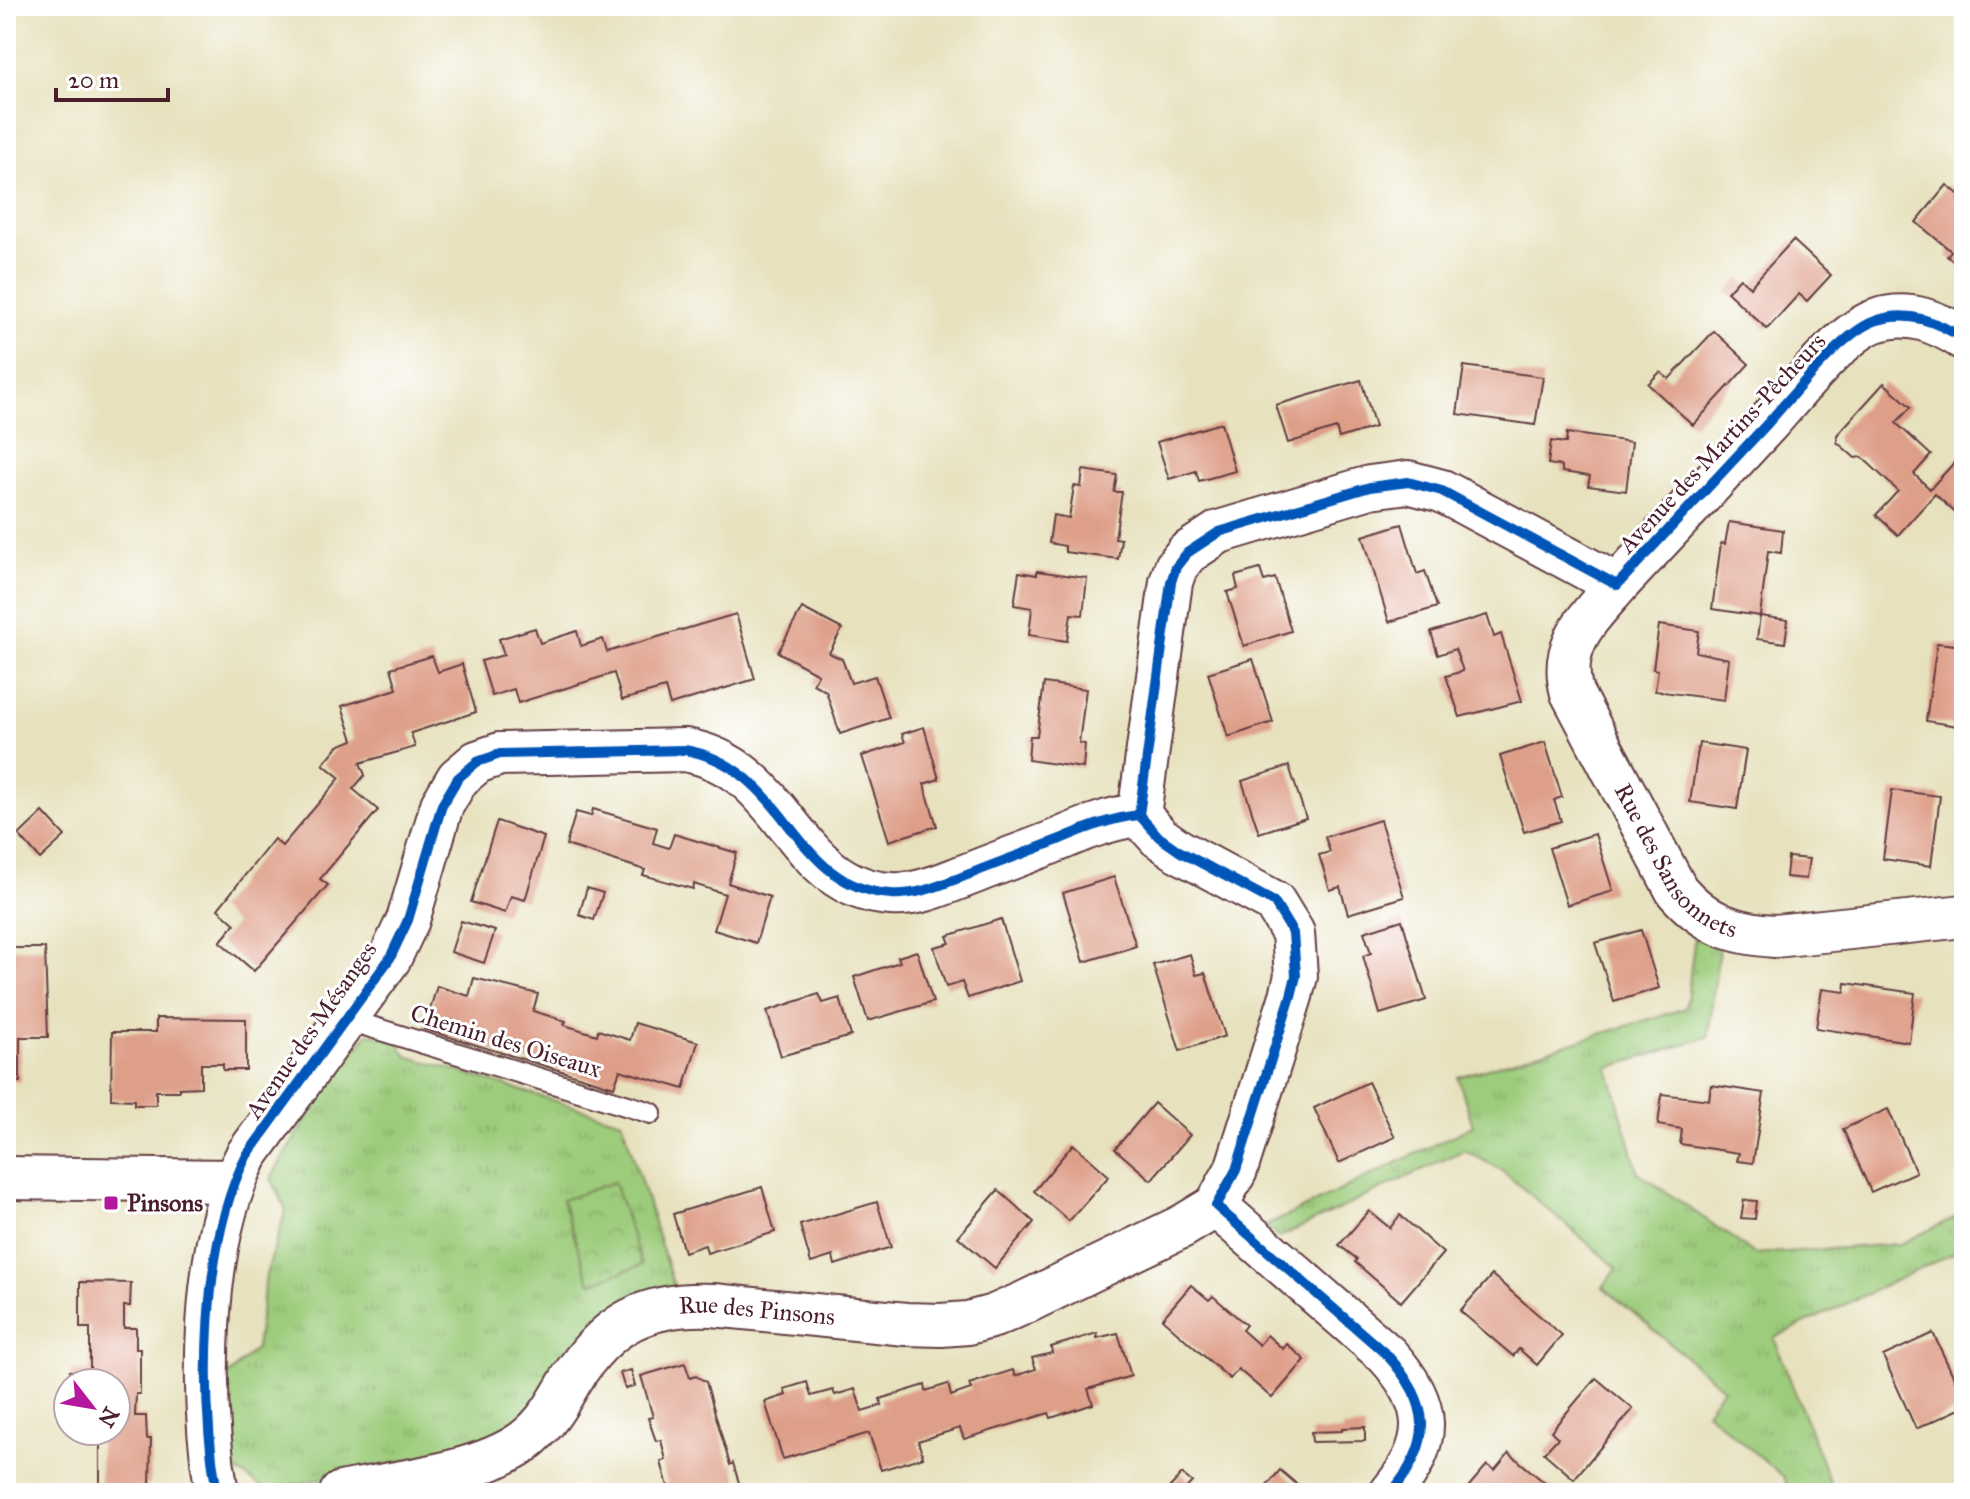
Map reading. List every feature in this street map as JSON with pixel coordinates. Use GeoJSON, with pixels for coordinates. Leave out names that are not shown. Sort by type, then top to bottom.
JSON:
{"type":"FeatureCollection","features":[{"type":"Feature","properties":{"kind":"street","name":"Avenue des Martins-Pêcheurs"},"geometry":{"type":"LineString","coordinates":[[1139,815],[1171,582],[1176,567],[1187,553],[1219,532],[1370,487],[1408,482],[1442,491],[1617,585],[1801,386],[1859,329],[1876,320],[1914,316],[1947,328],[1964,339]]}},
{"type":"Feature","properties":{"kind":"street","name":"Rue des Sansonnets"},"geometry":{"type":"LineString","coordinates":[[1617,585],[1573,643],[1568,678],[1572,693],[1677,891],[1687,902],[1717,924],[1754,935],[1775,936],[1964,916]]}},
{"type":"Feature","properties":{"kind":"street","name":"Avenue des Mésanges"},"geometry":{"type":"LineString","coordinates":[[217,1493],[208,1422],[208,1358],[216,1253],[233,1181],[247,1155],[390,958],[408,920],[442,805],[458,778],[477,762],[500,754],[685,750],[711,757],[728,764],[753,782],[827,869],[854,886],[894,894],[938,886],[1108,820],[1139,815]]}},
{"type":"Feature","properties":{"kind":"street"},"geometry":{"type":"LineString","coordinates":[[1139,815],[1159,837],[1179,851],[1274,902],[1293,933],[1296,976],[1291,996],[1236,1170],[1216,1206],[1403,1372],[1415,1392],[1421,1414],[1422,1436],[1419,1453],[1409,1472],[1391,1493]]}},
{"type":"Feature","properties":{"kind":"street"},"geometry":{"type":"LineString","coordinates":[[6,1178],[233,1181]]}},
{"type":"Feature","properties":{"kind":"street","name":"Rue des Pinsons"},"geometry":{"type":"LineString","coordinates":[[341,1493],[476,1465],[500,1456],[543,1424],[598,1342],[618,1325],[658,1309],[682,1303],[906,1324],[968,1323],[1026,1302],[1183,1226],[1216,1206]]}},
{"type":"Feature","properties":{"kind":"lane","name":"Chemin des Oiseaux"},"geometry":{"type":"LineString","coordinates":[[345,1019],[651,1113]]}},
{"type":"Feature","properties":{"kind":"green space"},"geometry":{"type":"Polygon","coordinates":[[[1695,935],[1719,948],[1708,1037],[1608,1068],[1638,1172],[1755,1254],[1900,1244],[1956,1217],[1962,1249],[1774,1338],[1834,1493],[1790,1493],[1784,1478],[1706,1411],[1723,1388],[1603,1287],[1617,1268],[1500,1169],[1464,1150],[1278,1238],[1266,1226],[1473,1126],[1458,1077],[1686,1008],[1695,935]]]}},
{"type":"Feature","properties":{"kind":"green space"},"geometry":{"type":"Polygon","coordinates":[[[368,1033],[397,1041],[407,1056],[622,1121],[674,1287],[539,1399],[511,1428],[469,1447],[267,1490],[231,1467],[226,1378],[256,1348],[266,1275],[286,1210],[271,1178],[310,1113],[368,1033]]]}},
{"type":"Feature","properties":{"kind":"green space"},"geometry":{"type":"Polygon","coordinates":[[[614,1182],[642,1265],[590,1283],[562,1200],[614,1182]]]}},
{"type":"Feature","properties":{"kind":"building"},"geometry":{"type":"Polygon","coordinates":[[[1947,185],[1962,197],[1959,200],[1964,205],[1964,270],[1947,256],[1951,251],[1916,222],[1947,185]]]}},
{"type":"Feature","properties":{"kind":"building"},"geometry":{"type":"Polygon","coordinates":[[[1793,240],[1831,275],[1807,301],[1799,294],[1767,329],[1727,292],[1740,278],[1750,287],[1793,240]]]}},
{"type":"Feature","properties":{"kind":"building"},"geometry":{"type":"Polygon","coordinates":[[[1714,331],[1749,364],[1693,425],[1648,384],[1660,372],[1669,379],[1714,331]]]}},
{"type":"Feature","properties":{"kind":"building"},"geometry":{"type":"Polygon","coordinates":[[[1464,366],[1543,377],[1535,425],[1457,414],[1464,366]]]}},
{"type":"Feature","properties":{"kind":"building"},"geometry":{"type":"Polygon","coordinates":[[[1361,380],[1375,427],[1339,438],[1336,428],[1288,443],[1276,405],[1361,380]]]}},
{"type":"Feature","properties":{"kind":"building"},"geometry":{"type":"Polygon","coordinates":[[[1884,383],[1911,407],[1896,423],[1931,455],[1914,474],[1930,489],[1964,455],[1964,521],[1935,494],[1898,535],[1876,515],[1898,491],[1862,457],[1855,458],[1837,442],[1837,435],[1884,383]]]}},
{"type":"Feature","properties":{"kind":"building"},"geometry":{"type":"Polygon","coordinates":[[[1221,423],[1235,471],[1199,481],[1196,471],[1169,479],[1157,442],[1221,423]]]}},
{"type":"Feature","properties":{"kind":"building"},"geometry":{"type":"Polygon","coordinates":[[[1567,433],[1632,442],[1626,491],[1588,486],[1590,476],[1562,472],[1562,466],[1548,464],[1551,441],[1566,443],[1567,433]]]}},
{"type":"Feature","properties":{"kind":"building"},"geometry":{"type":"Polygon","coordinates":[[[1083,470],[1117,475],[1114,492],[1122,492],[1115,538],[1121,539],[1118,559],[1065,552],[1065,546],[1049,543],[1053,515],[1069,518],[1074,486],[1081,487],[1083,470]]]}},
{"type":"Feature","properties":{"kind":"building"},"geometry":{"type":"Polygon","coordinates":[[[1729,522],[1783,530],[1781,553],[1768,551],[1760,616],[1712,609],[1721,543],[1725,544],[1729,522]]]}},
{"type":"Feature","properties":{"kind":"building"},"geometry":{"type":"Polygon","coordinates":[[[1402,524],[1417,574],[1425,571],[1437,607],[1389,622],[1363,536],[1402,524]]]}},
{"type":"Feature","properties":{"kind":"building"},"geometry":{"type":"Polygon","coordinates":[[[1260,569],[1264,581],[1275,578],[1291,631],[1244,646],[1227,592],[1238,589],[1235,576],[1260,569]]]}},
{"type":"Feature","properties":{"kind":"building"},"geometry":{"type":"Polygon","coordinates":[[[1037,571],[1087,578],[1083,615],[1071,614],[1067,641],[1029,635],[1032,608],[1014,605],[1019,572],[1037,575],[1037,571]]]}},
{"type":"Feature","properties":{"kind":"building"},"geometry":{"type":"Polygon","coordinates":[[[802,608],[842,629],[829,653],[842,659],[851,683],[875,676],[889,718],[840,734],[826,691],[813,684],[818,674],[778,652],[802,608]]]}},
{"type":"Feature","properties":{"kind":"building"},"geometry":{"type":"Polygon","coordinates":[[[736,614],[755,679],[670,705],[665,688],[622,700],[614,673],[518,703],[514,689],[492,696],[481,661],[504,655],[499,639],[535,628],[540,643],[577,631],[581,646],[603,639],[607,652],[736,614]]]}},
{"type":"Feature","properties":{"kind":"building"},"geometry":{"type":"Polygon","coordinates":[[[1487,615],[1494,637],[1501,634],[1522,701],[1460,717],[1446,676],[1463,671],[1455,649],[1438,655],[1431,632],[1487,615]]]}},
{"type":"Feature","properties":{"kind":"building"},"geometry":{"type":"Polygon","coordinates":[[[1760,616],[1788,620],[1785,643],[1757,639],[1760,616]]]}},
{"type":"Feature","properties":{"kind":"building"},"geometry":{"type":"Polygon","coordinates":[[[1659,625],[1699,631],[1696,652],[1729,659],[1724,700],[1655,691],[1658,670],[1653,669],[1659,625]]]}},
{"type":"Feature","properties":{"kind":"building"},"geometry":{"type":"Polygon","coordinates":[[[1937,643],[1964,646],[1964,727],[1926,721],[1937,643]]]}},
{"type":"Feature","properties":{"kind":"building"},"geometry":{"type":"Polygon","coordinates":[[[432,656],[438,672],[462,664],[476,712],[411,733],[415,747],[360,763],[365,775],[353,789],[378,810],[320,879],[328,885],[254,971],[220,942],[235,924],[218,909],[274,839],[282,846],[340,778],[323,764],[338,746],[353,740],[342,706],[397,689],[391,668],[432,656]]]}},
{"type":"Feature","properties":{"kind":"building"},"geometry":{"type":"Polygon","coordinates":[[[1253,659],[1273,722],[1228,737],[1208,673],[1253,659]]]}},
{"type":"Feature","properties":{"kind":"building"},"geometry":{"type":"Polygon","coordinates":[[[1044,683],[1086,689],[1079,743],[1085,744],[1083,768],[1028,760],[1030,736],[1037,736],[1044,683]]]}},
{"type":"Feature","properties":{"kind":"building"},"geometry":{"type":"Polygon","coordinates":[[[924,727],[939,779],[924,784],[937,826],[889,841],[862,756],[905,742],[902,734],[924,727]]]}},
{"type":"Feature","properties":{"kind":"building"},"geometry":{"type":"Polygon","coordinates":[[[1545,742],[1562,797],[1554,800],[1561,821],[1524,832],[1500,756],[1545,742]]]}},
{"type":"Feature","properties":{"kind":"building"},"geometry":{"type":"Polygon","coordinates":[[[1699,743],[1746,750],[1737,809],[1690,802],[1699,743]]]}},
{"type":"Feature","properties":{"kind":"building"},"geometry":{"type":"Polygon","coordinates":[[[1289,766],[1306,818],[1259,833],[1242,781],[1289,766]]]}},
{"type":"Feature","properties":{"kind":"building"},"geometry":{"type":"Polygon","coordinates":[[[1892,790],[1940,796],[1931,866],[1883,859],[1892,790]]]}},
{"type":"Feature","properties":{"kind":"building"},"geometry":{"type":"Polygon","coordinates":[[[593,809],[657,828],[653,843],[669,848],[674,834],[737,853],[728,883],[770,897],[756,943],[714,930],[725,894],[694,884],[693,889],[643,875],[645,870],[566,845],[576,812],[591,816],[593,809]]]}},
{"type":"Feature","properties":{"kind":"building"},"geometry":{"type":"Polygon","coordinates":[[[43,812],[65,836],[40,859],[19,835],[43,812]]]}},
{"type":"Feature","properties":{"kind":"building"},"geometry":{"type":"Polygon","coordinates":[[[1380,820],[1404,897],[1348,914],[1340,887],[1330,890],[1319,855],[1330,852],[1325,837],[1380,820]]]}},
{"type":"Feature","properties":{"kind":"building"},"geometry":{"type":"Polygon","coordinates":[[[497,821],[544,837],[525,900],[511,896],[505,913],[471,902],[497,821]]]}},
{"type":"Feature","properties":{"kind":"building"},"geometry":{"type":"Polygon","coordinates":[[[1595,834],[1613,891],[1567,905],[1549,848],[1595,834]]]}},
{"type":"Feature","properties":{"kind":"building"},"geometry":{"type":"Polygon","coordinates":[[[1788,857],[1809,859],[1806,879],[1786,877],[1788,857]]]}},
{"type":"Feature","properties":{"kind":"building"},"geometry":{"type":"Polygon","coordinates":[[[1114,877],[1136,946],[1084,962],[1063,893],[1114,877]]]}},
{"type":"Feature","properties":{"kind":"building"},"geometry":{"type":"Polygon","coordinates":[[[587,888],[603,893],[594,920],[579,915],[587,888]]]}},
{"type":"Feature","properties":{"kind":"building"},"geometry":{"type":"Polygon","coordinates":[[[1001,919],[1020,981],[968,998],[962,982],[946,987],[934,947],[950,943],[947,936],[1001,919]]]}},
{"type":"Feature","properties":{"kind":"building"},"geometry":{"type":"Polygon","coordinates":[[[1402,920],[1426,1000],[1380,1014],[1363,956],[1371,953],[1364,932],[1402,920]]]}},
{"type":"Feature","properties":{"kind":"building"},"geometry":{"type":"Polygon","coordinates":[[[461,921],[495,931],[484,963],[451,952],[461,921]]]}},
{"type":"Feature","properties":{"kind":"building"},"geometry":{"type":"Polygon","coordinates":[[[1641,930],[1659,988],[1614,1002],[1595,943],[1641,930]]]}},
{"type":"Feature","properties":{"kind":"building"},"geometry":{"type":"Polygon","coordinates":[[[6,948],[45,948],[48,1037],[20,1037],[20,1082],[6,1081],[6,948]]]}},
{"type":"Feature","properties":{"kind":"building"},"geometry":{"type":"Polygon","coordinates":[[[917,951],[933,1002],[868,1021],[854,977],[900,962],[898,957],[917,951]]]}},
{"type":"Feature","properties":{"kind":"building"},"geometry":{"type":"Polygon","coordinates":[[[1190,954],[1196,975],[1205,973],[1225,1036],[1180,1051],[1153,965],[1190,954]]]}},
{"type":"Feature","properties":{"kind":"building"},"geometry":{"type":"Polygon","coordinates":[[[474,978],[538,994],[533,1011],[597,1035],[598,1030],[630,1040],[635,1023],[698,1042],[684,1089],[620,1070],[614,1087],[424,1029],[437,986],[469,996],[474,978]]]}},
{"type":"Feature","properties":{"kind":"building"},"geometry":{"type":"Polygon","coordinates":[[[1846,983],[1915,993],[1909,1042],[1816,1028],[1822,989],[1845,992],[1846,983]]]}},
{"type":"Feature","properties":{"kind":"building"},"geometry":{"type":"Polygon","coordinates":[[[819,994],[823,1003],[840,998],[851,1036],[781,1056],[767,1011],[819,994]]]}},
{"type":"Feature","properties":{"kind":"building"},"geometry":{"type":"Polygon","coordinates":[[[156,1018],[246,1019],[246,1070],[223,1070],[223,1064],[201,1064],[201,1087],[156,1091],[156,1105],[134,1105],[134,1100],[111,1099],[112,1032],[156,1032],[156,1018]]]}},
{"type":"Feature","properties":{"kind":"building"},"geometry":{"type":"Polygon","coordinates":[[[1368,1082],[1395,1137],[1339,1163],[1314,1108],[1368,1082]]]}},
{"type":"Feature","properties":{"kind":"building"},"geometry":{"type":"Polygon","coordinates":[[[1711,1085],[1764,1093],[1753,1163],[1737,1161],[1739,1153],[1680,1144],[1682,1129],[1658,1125],[1662,1094],[1709,1100],[1711,1085]]]}},
{"type":"Feature","properties":{"kind":"building"},"geometry":{"type":"Polygon","coordinates":[[[1154,1103],[1190,1135],[1151,1180],[1115,1149],[1154,1103]]]}},
{"type":"Feature","properties":{"kind":"building"},"geometry":{"type":"Polygon","coordinates":[[[1888,1109],[1916,1172],[1871,1192],[1843,1129],[1888,1109]]]}},
{"type":"Feature","properties":{"kind":"building"},"geometry":{"type":"Polygon","coordinates":[[[1073,1144],[1109,1176],[1069,1221],[1034,1191],[1073,1144]]]}},
{"type":"Feature","properties":{"kind":"building"},"geometry":{"type":"Polygon","coordinates":[[[762,1187],[775,1232],[707,1253],[705,1245],[684,1252],[673,1214],[762,1187]]]}},
{"type":"Feature","properties":{"kind":"building"},"geometry":{"type":"Polygon","coordinates":[[[998,1190],[1034,1222],[995,1268],[958,1237],[998,1190]]]}},
{"type":"Feature","properties":{"kind":"building"},"geometry":{"type":"Polygon","coordinates":[[[1744,1200],[1757,1201],[1755,1219],[1741,1218],[1744,1200]]]}},
{"type":"Feature","properties":{"kind":"building"},"geometry":{"type":"Polygon","coordinates":[[[877,1202],[891,1247],[835,1265],[833,1256],[811,1263],[800,1225],[877,1202]]]}},
{"type":"Feature","properties":{"kind":"building"},"geometry":{"type":"Polygon","coordinates":[[[1369,1211],[1390,1228],[1400,1215],[1443,1253],[1401,1302],[1339,1245],[1369,1211]]]}},
{"type":"Feature","properties":{"kind":"building"},"geometry":{"type":"Polygon","coordinates":[[[1492,1275],[1562,1335],[1537,1365],[1519,1349],[1513,1356],[1460,1311],[1492,1275]]]}},
{"type":"Feature","properties":{"kind":"building"},"geometry":{"type":"Polygon","coordinates":[[[80,1282],[131,1283],[130,1306],[124,1306],[124,1328],[136,1328],[136,1349],[140,1349],[140,1394],[136,1394],[135,1416],[146,1416],[147,1439],[151,1439],[150,1485],[146,1485],[145,1493],[100,1493],[100,1447],[132,1447],[132,1367],[90,1367],[90,1328],[80,1328],[80,1282]]]}},
{"type":"Feature","properties":{"kind":"building"},"geometry":{"type":"Polygon","coordinates":[[[1191,1285],[1209,1300],[1213,1296],[1246,1325],[1242,1330],[1259,1345],[1267,1335],[1283,1349],[1287,1344],[1305,1360],[1272,1398],[1238,1369],[1230,1379],[1162,1319],[1191,1285]]]}},
{"type":"Feature","properties":{"kind":"building"},"geometry":{"type":"Polygon","coordinates":[[[1097,1333],[1097,1338],[1118,1333],[1131,1376],[1088,1389],[1093,1404],[1051,1418],[1049,1413],[964,1439],[960,1428],[918,1441],[923,1457],[881,1470],[869,1433],[783,1459],[765,1402],[786,1395],[784,1389],[807,1382],[811,1396],[833,1390],[835,1395],[855,1389],[862,1411],[882,1405],[880,1399],[925,1385],[926,1391],[948,1384],[951,1396],[971,1389],[969,1384],[1013,1370],[1015,1376],[1036,1369],[1032,1358],[1052,1353],[1051,1347],[1097,1333]]]}},
{"type":"Feature","properties":{"kind":"building"},"geometry":{"type":"Polygon","coordinates":[[[1933,1333],[1964,1399],[1964,1407],[1916,1429],[1883,1356],[1933,1333]]]}},
{"type":"Feature","properties":{"kind":"building"},"geometry":{"type":"Polygon","coordinates":[[[685,1363],[690,1378],[696,1376],[706,1382],[730,1465],[733,1463],[742,1493],[670,1493],[661,1462],[666,1460],[661,1440],[656,1441],[648,1418],[653,1417],[641,1376],[685,1363]]]}},
{"type":"Feature","properties":{"kind":"building"},"geometry":{"type":"Polygon","coordinates":[[[631,1370],[635,1386],[625,1389],[620,1373],[631,1370]]]}},
{"type":"Feature","properties":{"kind":"building"},"geometry":{"type":"Polygon","coordinates":[[[1596,1378],[1633,1409],[1574,1479],[1544,1453],[1558,1438],[1551,1431],[1596,1378]]]}},
{"type":"Feature","properties":{"kind":"building"},"geometry":{"type":"Polygon","coordinates":[[[1365,1427],[1365,1441],[1312,1442],[1311,1432],[1365,1427]]]}},
{"type":"Feature","properties":{"kind":"building"},"geometry":{"type":"Polygon","coordinates":[[[1509,1453],[1557,1493],[1463,1493],[1487,1465],[1495,1470],[1509,1453]]]}},
{"type":"Feature","properties":{"kind":"building"},"geometry":{"type":"Polygon","coordinates":[[[1280,1470],[1307,1493],[1261,1493],[1280,1470]]]}},
{"type":"Feature","properties":{"kind":"building"},"geometry":{"type":"Polygon","coordinates":[[[1182,1474],[1192,1482],[1182,1493],[1177,1493],[1170,1487],[1182,1474]]]}},
{"type":"Feature","properties":{"kind":"cycle path"},"geometry":{"type":"LineString","coordinates":[[1139,815],[1171,582],[1176,567],[1187,553],[1219,532],[1370,487],[1408,482],[1442,491],[1617,585],[1819,365],[1864,326],[1890,317],[1912,317],[1944,327],[1964,339]]}},
{"type":"Feature","properties":{"kind":"cycle path"},"geometry":{"type":"LineString","coordinates":[[217,1493],[208,1412],[208,1321],[221,1231],[232,1191],[247,1155],[390,958],[408,920],[442,805],[458,778],[477,762],[500,754],[685,750],[720,761],[747,779],[770,802],[809,851],[831,872],[858,887],[891,894],[921,891],[1097,824],[1139,815],[1159,837],[1179,851],[1274,902],[1293,933],[1296,976],[1236,1170],[1216,1206],[1387,1355],[1413,1390],[1422,1423],[1420,1440],[1415,1457],[1391,1493]]}},
{"type":"Feature","properties":{"kind":"place","name":"Pinsons"},"geometry":{"type":"Point","coordinates":[111,1203]}}]}
